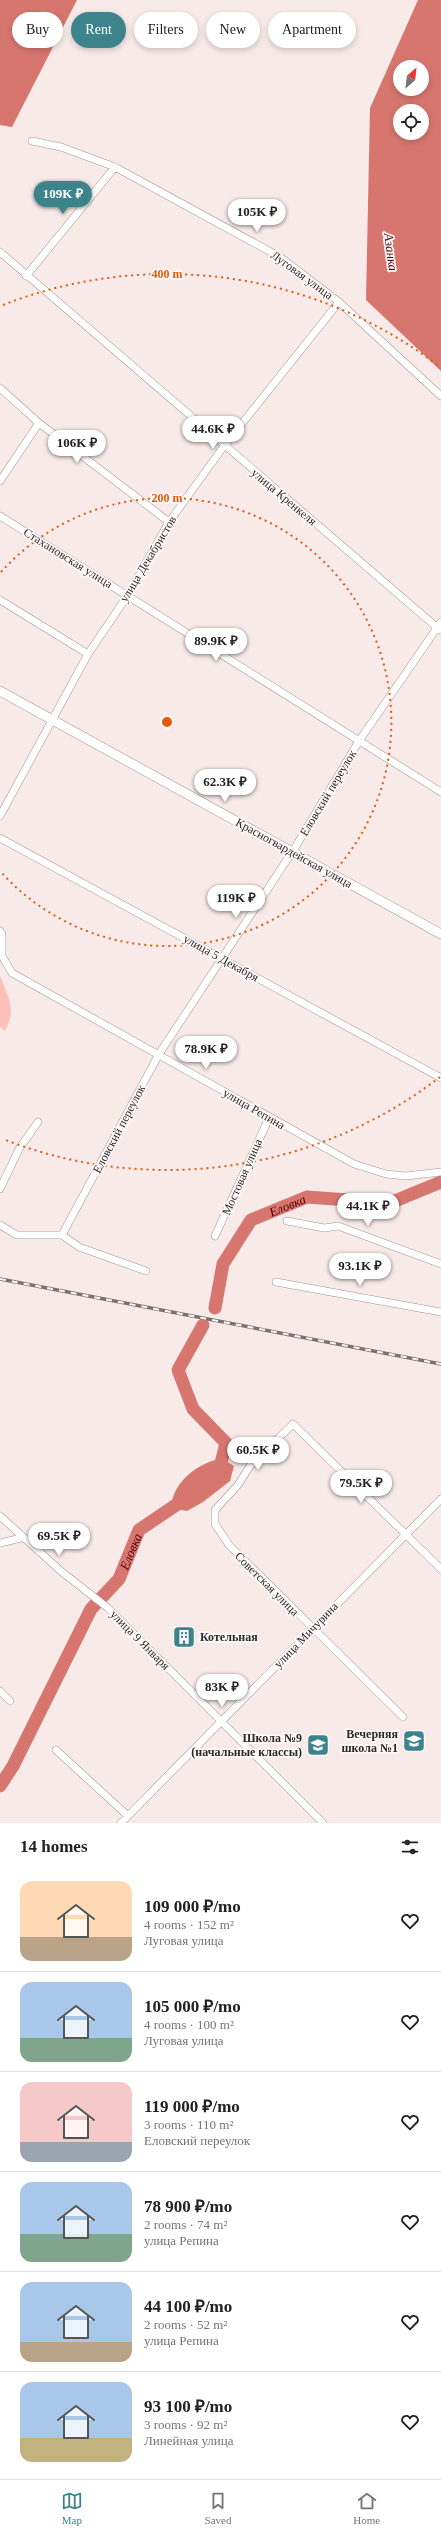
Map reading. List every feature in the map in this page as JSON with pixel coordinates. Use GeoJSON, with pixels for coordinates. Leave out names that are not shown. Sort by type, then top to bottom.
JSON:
{"type":"FeatureCollection","features":[{"type":"Feature","properties":{"kind":"main road","name":"Красногвардейская улица"},"geometry":{"type":"LineString","coordinates":[[0,691],[441,934]]}},
{"type":"Feature","properties":{"kind":"street","name":"Луговая улица"},"geometry":{"type":"LineString","coordinates":[[32,141],[61,147],[115,167],[280,257],[339,302],[441,396]]}},
{"type":"Feature","properties":{"kind":"street"},"geometry":{"type":"LineString","coordinates":[[26,276],[115,167]]}},
{"type":"Feature","properties":{"kind":"street","name":"улица Кренкеля"},"geometry":{"type":"LineString","coordinates":[[0,252],[224,446],[440,627]]}},
{"type":"Feature","properties":{"kind":"street","name":"улица Декабристов"},"geometry":{"type":"LineString","coordinates":[[0,816],[88,654],[128,594],[169,522],[224,446],[339,302]]}},
{"type":"Feature","properties":{"kind":"street"},"geometry":{"type":"LineString","coordinates":[[0,388],[39,423],[169,522]]}},
{"type":"Feature","properties":{"kind":"street"},"geometry":{"type":"LineString","coordinates":[[0,481],[39,423]]}},
{"type":"Feature","properties":{"kind":"street","name":"Стахановская улица"},"geometry":{"type":"LineString","coordinates":[[0,516],[128,594],[441,792]]}},
{"type":"Feature","properties":{"kind":"street"},"geometry":{"type":"LineString","coordinates":[[0,600],[88,654]]}},
{"type":"Feature","properties":{"kind":"street","name":"Еловский переулок"},"geometry":{"type":"LineString","coordinates":[[62,1235],[160,1054],[221,958],[292,852],[359,741],[440,627]]}},
{"type":"Feature","properties":{"kind":"street","name":"улица 5 Декабря"},"geometry":{"type":"LineString","coordinates":[[0,838],[441,1078]]}},
{"type":"Feature","properties":{"kind":"street","name":"улица Репина"},"geometry":{"type":"LineString","coordinates":[[0,931],[2,956],[12,972],[160,1054],[269,1118],[354,1164],[386,1174],[406,1176],[441,1172]]}},
{"type":"Feature","properties":{"kind":"street","name":"Мостовая улица"},"geometry":{"type":"LineString","coordinates":[[215,1236],[269,1118]]}},
{"type":"Feature","properties":{"kind":"street"},"geometry":{"type":"LineString","coordinates":[[0,1188],[19,1149],[38,1122]]}},
{"type":"Feature","properties":{"kind":"street"},"geometry":{"type":"LineString","coordinates":[[287,1220],[324,1228],[338,1226],[441,1264]]}},
{"type":"Feature","properties":{"kind":"street"},"geometry":{"type":"LineString","coordinates":[[0,1225],[17,1235],[62,1235],[79,1247],[146,1271]]}},
{"type":"Feature","properties":{"kind":"street"},"geometry":{"type":"LineString","coordinates":[[276,1282],[441,1312]]}},
{"type":"Feature","properties":{"kind":"street","name":"Советская улица"},"geometry":{"type":"LineString","coordinates":[[403,1716],[229,1545],[215,1524],[215,1510],[238,1484],[250,1466],[293,1424],[405,1534]]}},
{"type":"Feature","properties":{"kind":"street","name":"улица Мичурина"},"geometry":{"type":"LineString","coordinates":[[121,1823],[441,1499]]}},
{"type":"Feature","properties":{"kind":"street","name":"улица 9 Января"},"geometry":{"type":"LineString","coordinates":[[0,1516],[22,1538],[108,1608],[323,1823]]}},
{"type":"Feature","properties":{"kind":"street"},"geometry":{"type":"LineString","coordinates":[[405,1534],[441,1569]]}},
{"type":"Feature","properties":{"kind":"street"},"geometry":{"type":"LineString","coordinates":[[0,1542],[22,1538]]}},
{"type":"Feature","properties":{"kind":"street"},"geometry":{"type":"LineString","coordinates":[[0,1691],[10,1700]]}},
{"type":"Feature","properties":{"kind":"street"},"geometry":{"type":"LineString","coordinates":[[56,1750],[128,1816]]}},
{"type":"Feature","properties":{"kind":"shaded area"},"geometry":{"type":"Polygon","coordinates":[[[0,976],[11,1009],[9,1023],[5,1031],[0,1026],[0,976]]]}},
{"type":"Feature","properties":{"kind":"water"},"geometry":{"type":"Polygon","coordinates":[[[0,0],[77,0],[63,27],[63,12],[12,12],[12,48],[52,48],[12,127],[0,125],[0,0]]]}},
{"type":"Feature","properties":{"kind":"water","name":"Азанка"},"geometry":{"type":"Polygon","coordinates":[[[418,0],[441,0],[441,371],[366,300],[370,108],[418,0]]]}},
{"type":"Feature","properties":{"kind":"water"},"geometry":{"type":"Polygon","coordinates":[[[222,1458],[234,1466],[230,1481],[203,1502],[187,1511],[171,1508],[176,1490],[188,1475],[195,1469],[222,1458]]]}},
{"type":"Feature","properties":{"kind":"waterway","name":"Еловка"},"geometry":{"type":"LineString","coordinates":[[215,1308],[223,1264],[251,1220],[307,1197],[390,1203],[441,1182]]}},
{"type":"Feature","properties":{"kind":"waterway","name":"Еловка"},"geometry":{"type":"LineString","coordinates":[[203,1325],[178,1370],[193,1409],[226,1443],[218,1475]]}},
{"type":"Feature","properties":{"kind":"waterway","name":"Еловка"},"geometry":{"type":"LineString","coordinates":[[0,1786],[13,1766],[91,1609],[119,1579],[139,1530],[185,1499]]}},
{"type":"Feature","properties":{"kind":"railway"},"geometry":{"type":"LineString","coordinates":[[0,1279],[441,1364]]}},
{"type":"Feature","properties":{"kind":"place","name":"Котельная"},"geometry":{"type":"Point","coordinates":[184,1637]}},
{"type":"Feature","properties":{"kind":"place","name":"Вечерняя школа №1"},"geometry":{"type":"Point","coordinates":[414,1741]}},
{"type":"Feature","properties":{"kind":"place","name":"Школа №9 (начальные классы)"},"geometry":{"type":"Point","coordinates":[318,1745]}}]}
